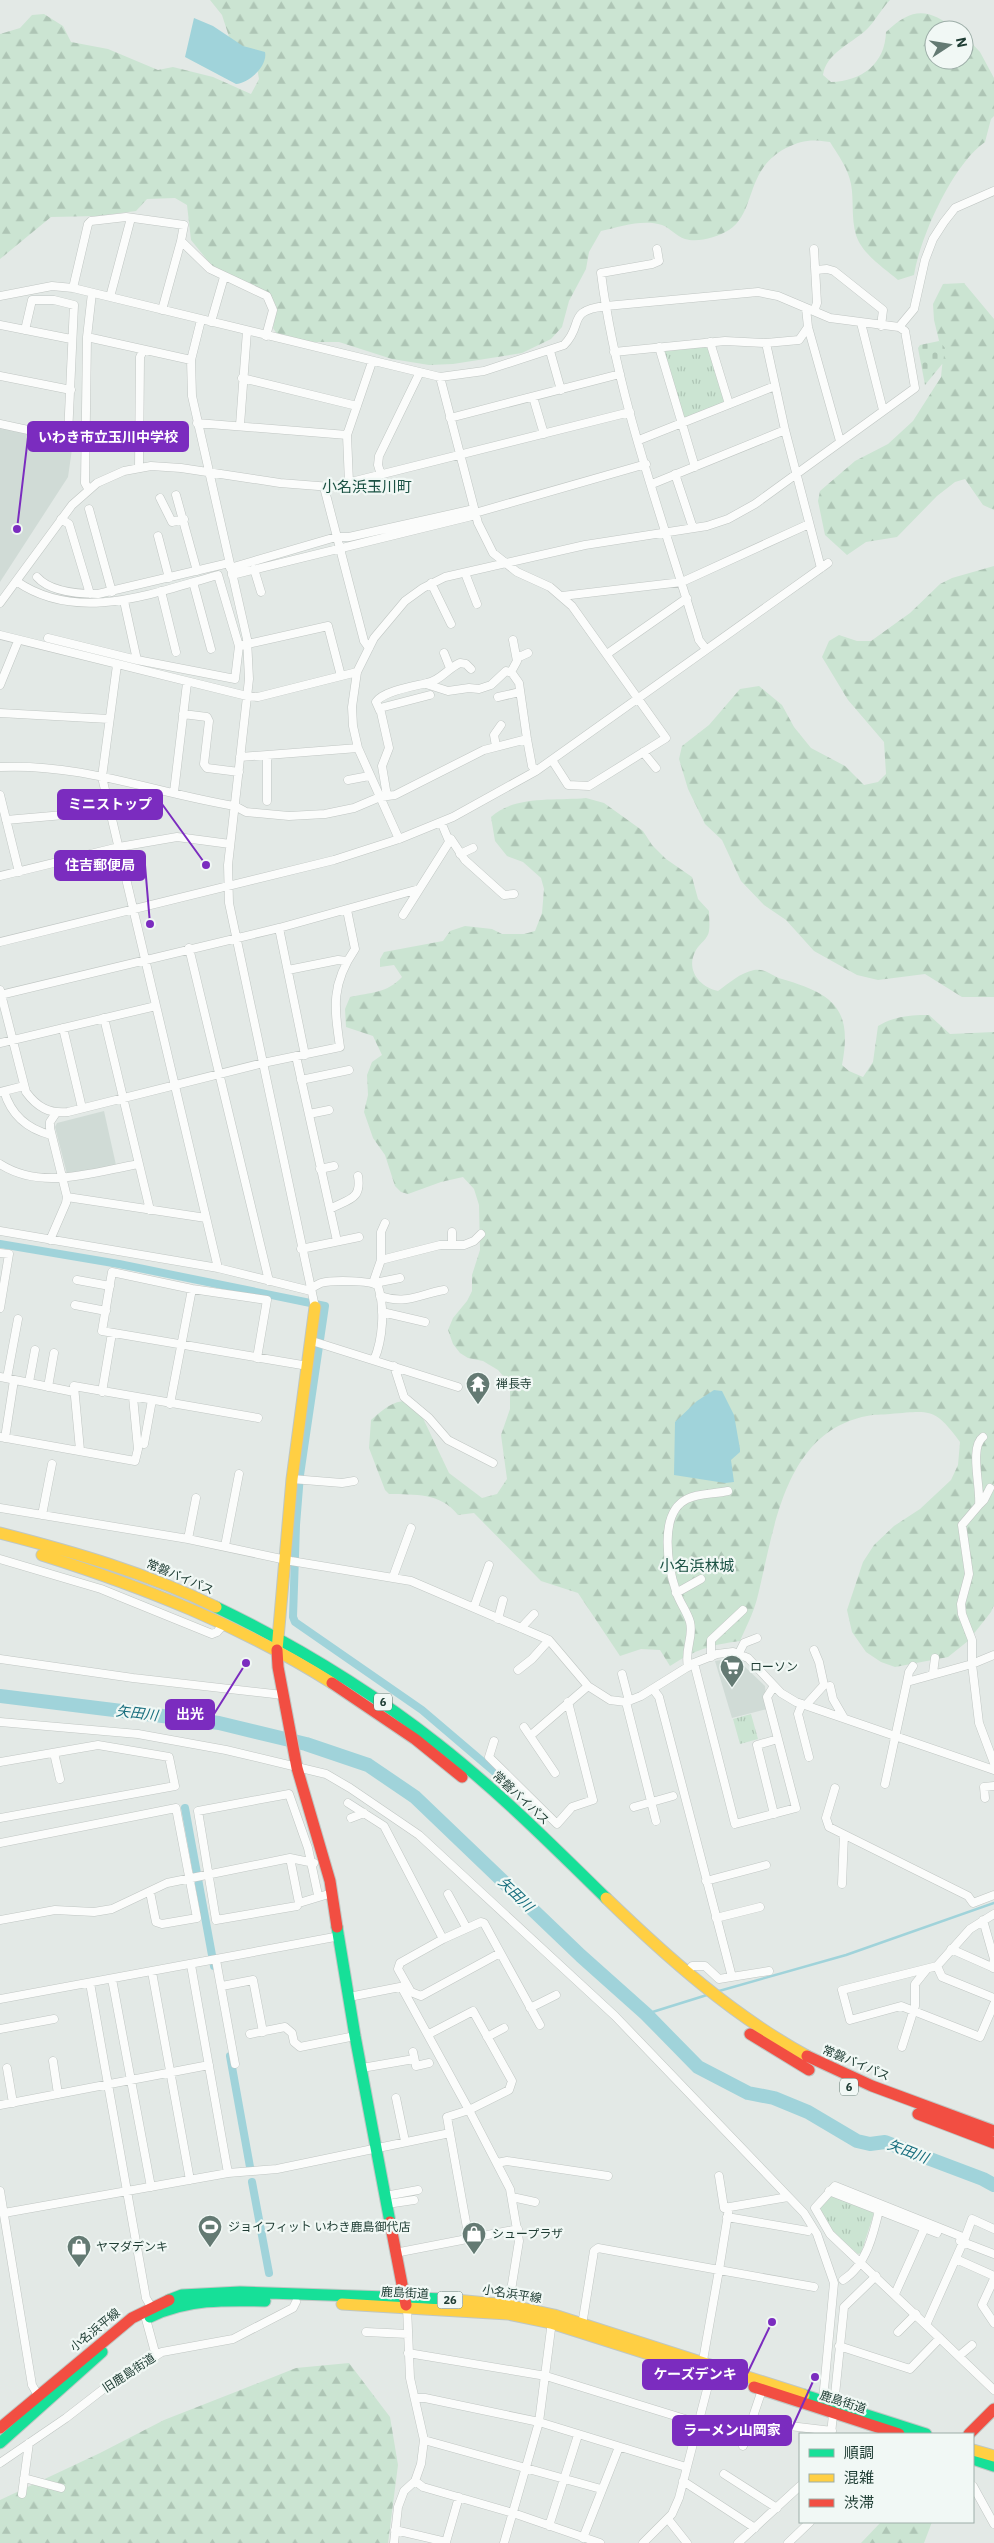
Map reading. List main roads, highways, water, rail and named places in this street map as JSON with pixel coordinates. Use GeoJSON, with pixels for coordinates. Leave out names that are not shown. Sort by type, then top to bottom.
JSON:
{"type":"FeatureCollection","features":[{"type":"Feature","properties":{"kind":"main road"},"geometry":{"type":"LineString","coordinates":[[312,1296],[312,1340],[292,1479],[291,1560],[277,1636],[277,1650],[296,1765],[325,1860],[332,1893],[355,2036],[395,2253],[406,2302]]}},
{"type":"Feature","properties":{"kind":"main road","name":"常磐バイパス"},"geometry":{"type":"LineString","coordinates":[[0,1534],[81,1555],[153,1580],[277,1636],[386,1704],[458,1760],[716,2009],[779,2054],[827,2079],[994,2143]]}},
{"type":"Feature","properties":{"kind":"main road","name":"常磐バイパス"},"geometry":{"type":"LineString","coordinates":[[0,1544],[116,1578],[224,1624],[277,1650],[367,1706],[452,1768],[686,1979],[698,1982],[728,2006],[786,2045],[828,2068],[994,2131]]}},
{"type":"Feature","properties":{"kind":"main road","name":"小名浜平線"},"geometry":{"type":"LineString","coordinates":[[0,2428],[40,2399],[120,2327],[151,2313],[182,2295],[207,2293],[406,2302],[508,2309],[552,2319],[705,2369],[823,2400],[834,2409],[922,2433]]}},
{"type":"Feature","properties":{"kind":"main road","name":"鹿島街道"},"geometry":{"type":"LineString","coordinates":[[151,2313],[211,2300],[406,2302]]}},
{"type":"Feature","properties":{"kind":"main road","name":"鹿島街道"},"geometry":{"type":"LineString","coordinates":[[705,2369],[762,2390],[834,2409],[896,2433]]}},
{"type":"Feature","properties":{"kind":"main road","name":"26"},"geometry":{"type":"LineString","coordinates":[[0,2442],[40,2399]]}},
{"type":"Feature","properties":{"kind":"main road"},"geometry":{"type":"LineString","coordinates":[[970,2433],[994,2409]]}},
{"type":"Feature","properties":{"kind":"main road"},"geometry":{"type":"LineString","coordinates":[[974,2450],[994,2456]]}},
{"type":"Feature","properties":{"kind":"main road"},"geometry":{"type":"LineString","coordinates":[[974,2459],[994,2466]]}},
{"type":"Feature","properties":{"kind":"water"},"geometry":{"type":"Polygon","coordinates":[[[194,18],[213,26],[243,46],[265,52],[264,63],[261,68],[246,81],[236,84],[185,57],[194,18]]]}},
{"type":"Feature","properties":{"kind":"water"},"geometry":{"type":"Polygon","coordinates":[[[714,1390],[722,1391],[734,1415],[740,1452],[731,1460],[734,1482],[725,1483],[674,1475],[675,1422],[697,1401],[714,1390]]]}},
{"type":"Feature","properties":{"kind":"waterway"},"geometry":{"type":"LineString","coordinates":[[0,1244],[119,1264],[325,1306],[300,1475],[296,1525],[293,1617],[295,1622],[422,1710],[524,1797]]}},
{"type":"Feature","properties":{"kind":"waterway","name":"矢田川"},"geometry":{"type":"LineString","coordinates":[[0,1696],[219,1723],[306,1744],[368,1765],[415,1797],[581,1956],[646,2014],[698,2067],[748,2093],[774,2098],[808,2112],[857,2141],[870,2144],[885,2142],[983,2179],[994,2185]]}},
{"type":"Feature","properties":{"kind":"waterway"},"geometry":{"type":"LineString","coordinates":[[185,1808],[214,1966]]}},
{"type":"Feature","properties":{"kind":"waterway"},"geometry":{"type":"LineString","coordinates":[[719,1991],[846,1955],[994,1903]]}},
{"type":"Feature","properties":{"kind":"waterway"},"geometry":{"type":"LineString","coordinates":[[646,2014],[707,1995]]}},
{"type":"Feature","properties":{"kind":"waterway"},"geometry":{"type":"LineString","coordinates":[[230,2056],[250,2167]]}},
{"type":"Feature","properties":{"kind":"waterway"},"geometry":{"type":"LineString","coordinates":[[252,2182],[269,2273]]}},
{"type":"Feature","properties":{"kind":"place","name":"いわき市立玉川中学校"},"geometry":{"type":"Point","coordinates":[17,529]}},
{"type":"Feature","properties":{"kind":"place","name":"ミニストップ"},"geometry":{"type":"Point","coordinates":[206,865]}},
{"type":"Feature","properties":{"kind":"place","name":"住吉郵便局"},"geometry":{"type":"Point","coordinates":[150,924]}},
{"type":"Feature","properties":{"kind":"place","name":"禅長寺"},"geometry":{"type":"Point","coordinates":[478,1405]}},
{"type":"Feature","properties":{"kind":"place","name":"出光"},"geometry":{"type":"Point","coordinates":[246,1663]}},
{"type":"Feature","properties":{"kind":"place","name":"ローソン"},"geometry":{"type":"Point","coordinates":[732,1688]}},
{"type":"Feature","properties":{"kind":"place","name":"ジョイフィット いわき鹿島御代店"},"geometry":{"type":"Point","coordinates":[210,2248]}},
{"type":"Feature","properties":{"kind":"place","name":"シュープラザ"},"geometry":{"type":"Point","coordinates":[474,2255]}},
{"type":"Feature","properties":{"kind":"place","name":"ヤマダデンキ"},"geometry":{"type":"Point","coordinates":[79,2268]}},
{"type":"Feature","properties":{"kind":"place","name":"ケーズデンキ"},"geometry":{"type":"Point","coordinates":[772,2322]}},
{"type":"Feature","properties":{"kind":"place","name":"ラーメン山岡家"},"geometry":{"type":"Point","coordinates":[815,2377]}},
{"type":"Feature","properties":{"kind":"district","name":"小名浜玉川町"},"geometry":{"type":"Point","coordinates":[367,487]}},
{"type":"Feature","properties":{"kind":"district","name":"小名浜林城"},"geometry":{"type":"Point","coordinates":[697,1566]}}]}
